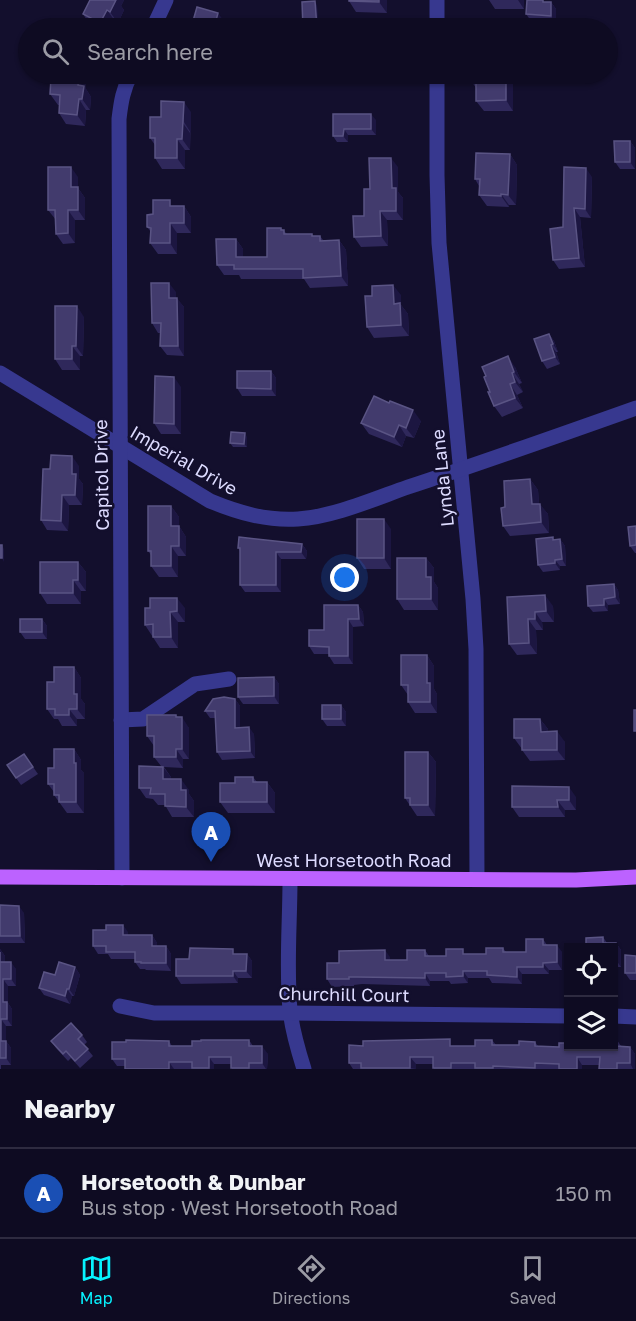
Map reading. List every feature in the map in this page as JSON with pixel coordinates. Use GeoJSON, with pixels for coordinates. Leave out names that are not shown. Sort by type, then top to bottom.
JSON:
{"type":"FeatureCollection","features":[{"type":"Feature","properties":{"kind":"main road","name":"West Horsetooth Road"},"geometry":{"type":"LineString","coordinates":[[0,877],[576,880],[636,877]]}},
{"type":"Feature","properties":{"kind":"street"},"geometry":{"type":"LineString","coordinates":[[158,18],[166,0]]}},
{"type":"Feature","properties":{"kind":"street"},"geometry":{"type":"LineString","coordinates":[[437,0],[437,18]]}},
{"type":"Feature","properties":{"kind":"street","name":"Capitol Drive"},"geometry":{"type":"LineString","coordinates":[[122,878],[119,119],[121,97],[125,84]]}},
{"type":"Feature","properties":{"kind":"street","name":"Lynda Lane"},"geometry":{"type":"LineString","coordinates":[[437,84],[439,243],[476,649],[477,879]]}},
{"type":"Feature","properties":{"kind":"street","name":"Imperial Drive"},"geometry":{"type":"LineString","coordinates":[[0,373],[210,501],[253,516],[278,519],[300,519],[328,514],[636,408]]}},
{"type":"Feature","properties":{"kind":"street"},"geometry":{"type":"LineString","coordinates":[[121,720],[143,719],[195,684],[229,679]]}},
{"type":"Feature","properties":{"kind":"street"},"geometry":{"type":"LineString","coordinates":[[290,879],[290,1012],[296,1044],[304,1069]]}},
{"type":"Feature","properties":{"kind":"street","name":"Churchill Court"},"geometry":{"type":"LineString","coordinates":[[120,1006],[154,1013],[290,1012],[564,1016]]}},
{"type":"Feature","properties":{"kind":"street"},"geometry":{"type":"LineString","coordinates":[[618,1016],[636,1017]]}},
{"type":"Feature","properties":{"kind":"building"},"geometry":{"type":"Polygon","coordinates":[[[90,0],[116,0],[110,12],[107,10],[103,18],[91,18],[83,14],[90,0]]]}},
{"type":"Feature","properties":{"kind":"building"},"geometry":{"type":"Polygon","coordinates":[[[379,0],[379,2],[349,1],[379,0]]]}},
{"type":"Feature","properties":{"kind":"building"},"geometry":{"type":"Polygon","coordinates":[[[527,0],[551,2],[551,16],[526,14],[527,0]]]}},
{"type":"Feature","properties":{"kind":"building"},"geometry":{"type":"Polygon","coordinates":[[[315,1],[316,18],[303,18],[302,2],[315,1]]]}},
{"type":"Feature","properties":{"kind":"building"},"geometry":{"type":"Polygon","coordinates":[[[197,7],[218,13],[217,18],[194,18],[197,7]]]}},
{"type":"Feature","properties":{"kind":"building"},"geometry":{"type":"Polygon","coordinates":[[[51,84],[84,86],[82,99],[79,99],[77,115],[59,113],[60,95],[50,94],[51,84]]]}},
{"type":"Feature","properties":{"kind":"building"},"geometry":{"type":"Polygon","coordinates":[[[476,84],[506,84],[506,100],[476,101],[476,84]]]}},
{"type":"Feature","properties":{"kind":"building"},"geometry":{"type":"Polygon","coordinates":[[[161,101],[184,102],[182,139],[177,139],[177,158],[155,158],[155,138],[150,138],[150,117],[161,117],[161,101]]]}},
{"type":"Feature","properties":{"kind":"building"},"geometry":{"type":"Polygon","coordinates":[[[333,114],[371,114],[371,129],[344,129],[343,136],[333,136],[333,114]]]}},
{"type":"Feature","properties":{"kind":"building"},"geometry":{"type":"Polygon","coordinates":[[[614,141],[630,141],[630,162],[615,162],[614,141]]]}},
{"type":"Feature","properties":{"kind":"building"},"geometry":{"type":"Polygon","coordinates":[[[476,153],[510,154],[508,195],[479,195],[480,179],[475,179],[476,153]]]}},
{"type":"Feature","properties":{"kind":"building"},"geometry":{"type":"Polygon","coordinates":[[[369,158],[391,158],[392,188],[396,188],[396,211],[380,211],[381,236],[354,237],[353,216],[364,216],[364,189],[370,189],[369,158]]]}},
{"type":"Feature","properties":{"kind":"building"},"geometry":{"type":"Polygon","coordinates":[[[48,167],[71,167],[71,187],[78,187],[78,210],[68,210],[68,233],[56,234],[55,210],[48,210],[48,167]]]}},
{"type":"Feature","properties":{"kind":"building"},"geometry":{"type":"Polygon","coordinates":[[[564,167],[586,168],[585,209],[574,208],[579,258],[553,260],[550,229],[563,227],[564,167]]]}},
{"type":"Feature","properties":{"kind":"building"},"geometry":{"type":"Polygon","coordinates":[[[153,200],[170,200],[170,206],[184,206],[184,223],[170,223],[170,243],[150,243],[151,228],[147,227],[147,215],[153,214],[153,200]]]}},
{"type":"Feature","properties":{"kind":"building"},"geometry":{"type":"Polygon","coordinates":[[[267,228],[281,228],[284,234],[312,234],[312,236],[320,236],[320,241],[339,240],[341,276],[303,278],[303,269],[234,269],[234,265],[217,265],[216,239],[236,239],[236,257],[267,257],[267,228]]]}},
{"type":"Feature","properties":{"kind":"building"},"geometry":{"type":"Polygon","coordinates":[[[151,283],[169,283],[169,298],[177,298],[178,346],[160,346],[161,323],[152,323],[151,283]]]}},
{"type":"Feature","properties":{"kind":"building"},"geometry":{"type":"Polygon","coordinates":[[[393,285],[394,304],[400,303],[401,325],[367,327],[365,296],[372,296],[372,286],[393,285]]]}},
{"type":"Feature","properties":{"kind":"building"},"geometry":{"type":"Polygon","coordinates":[[[55,306],[77,306],[76,346],[72,346],[72,359],[55,359],[55,306]]]}},
{"type":"Feature","properties":{"kind":"building"},"geometry":{"type":"Polygon","coordinates":[[[549,334],[555,357],[542,361],[534,339],[549,334]]]}},
{"type":"Feature","properties":{"kind":"building"},"geometry":{"type":"Polygon","coordinates":[[[508,356],[514,372],[512,373],[515,382],[510,384],[515,398],[494,406],[482,367],[508,356]]]}},
{"type":"Feature","properties":{"kind":"building"},"geometry":{"type":"Polygon","coordinates":[[[237,371],[271,371],[271,389],[237,388],[237,371]]]}},
{"type":"Feature","properties":{"kind":"building"},"geometry":{"type":"Polygon","coordinates":[[[155,376],[174,377],[174,424],[154,423],[155,376]]]}},
{"type":"Feature","properties":{"kind":"building"},"geometry":{"type":"Polygon","coordinates":[[[374,396],[413,410],[406,428],[399,425],[394,437],[361,423],[374,396]]]}},
{"type":"Feature","properties":{"kind":"building"},"geometry":{"type":"Polygon","coordinates":[[[231,432],[245,433],[244,444],[230,443],[231,432]]]}},
{"type":"Feature","properties":{"kind":"building"},"geometry":{"type":"Polygon","coordinates":[[[51,455],[72,456],[72,474],[76,474],[75,495],[62,495],[61,521],[41,520],[43,469],[50,469],[51,455]]]}},
{"type":"Feature","properties":{"kind":"building"},"geometry":{"type":"Polygon","coordinates":[[[530,479],[532,504],[540,504],[541,522],[503,526],[501,508],[505,507],[504,481],[530,479]]]}},
{"type":"Feature","properties":{"kind":"building"},"geometry":{"type":"Polygon","coordinates":[[[148,506],[171,506],[171,526],[179,526],[179,546],[171,546],[171,566],[151,566],[151,551],[148,551],[148,506]]]}},
{"type":"Feature","properties":{"kind":"building"},"geometry":{"type":"Polygon","coordinates":[[[357,519],[384,519],[384,558],[357,558],[357,519]]]}},
{"type":"Feature","properties":{"kind":"building"},"geometry":{"type":"Polygon","coordinates":[[[636,526],[636,545],[630,546],[628,527],[636,526]]]}},
{"type":"Feature","properties":{"kind":"building"},"geometry":{"type":"Polygon","coordinates":[[[239,537],[302,544],[301,552],[276,552],[276,585],[240,585],[239,537]]]}},
{"type":"Feature","properties":{"kind":"building"},"geometry":{"type":"Polygon","coordinates":[[[553,537],[553,540],[560,539],[562,559],[555,560],[555,563],[538,565],[536,539],[553,537]]]}},
{"type":"Feature","properties":{"kind":"building"},"geometry":{"type":"Polygon","coordinates":[[[0,545],[2,545],[2,558],[0,558],[0,545]]]}},
{"type":"Feature","properties":{"kind":"building"},"geometry":{"type":"Polygon","coordinates":[[[397,558],[426,558],[426,577],[431,577],[431,599],[397,599],[397,558]]]}},
{"type":"Feature","properties":{"kind":"building"},"geometry":{"type":"Polygon","coordinates":[[[40,562],[78,562],[78,580],[73,580],[73,593],[40,593],[40,562]]]}},
{"type":"Feature","properties":{"kind":"building"},"geometry":{"type":"Polygon","coordinates":[[[614,584],[615,597],[604,599],[604,605],[588,606],[587,586],[614,584]]]}},
{"type":"Feature","properties":{"kind":"building"},"geometry":{"type":"Polygon","coordinates":[[[545,595],[546,611],[535,612],[535,619],[528,619],[529,643],[509,644],[507,597],[545,595]]]}},
{"type":"Feature","properties":{"kind":"building"},"geometry":{"type":"Polygon","coordinates":[[[150,598],[177,598],[177,611],[170,612],[171,637],[153,637],[153,624],[145,625],[145,608],[150,608],[150,598]]]}},
{"type":"Feature","properties":{"kind":"building"},"geometry":{"type":"Polygon","coordinates":[[[324,605],[358,605],[359,619],[348,619],[348,656],[329,656],[329,647],[309,646],[309,630],[324,630],[324,605]]]}},
{"type":"Feature","properties":{"kind":"building"},"geometry":{"type":"Polygon","coordinates":[[[20,619],[42,619],[42,632],[20,632],[20,619]]]}},
{"type":"Feature","properties":{"kind":"building"},"geometry":{"type":"Polygon","coordinates":[[[401,655],[427,655],[430,702],[408,702],[408,685],[401,685],[401,655]]]}},
{"type":"Feature","properties":{"kind":"building"},"geometry":{"type":"Polygon","coordinates":[[[54,667],[74,667],[74,694],[77,694],[77,709],[69,709],[69,715],[55,715],[55,709],[47,709],[47,682],[54,682],[54,667]]]}},
{"type":"Feature","properties":{"kind":"building"},"geometry":{"type":"Polygon","coordinates":[[[274,677],[274,696],[238,697],[238,678],[274,677]]]}},
{"type":"Feature","properties":{"kind":"building"},"geometry":{"type":"Polygon","coordinates":[[[224,697],[235,699],[235,728],[249,727],[250,751],[217,752],[215,711],[205,711],[213,699],[224,697]]]}},
{"type":"Feature","properties":{"kind":"building"},"geometry":{"type":"Polygon","coordinates":[[[322,705],[341,705],[341,719],[322,719],[322,705]]]}},
{"type":"Feature","properties":{"kind":"building"},"geometry":{"type":"Polygon","coordinates":[[[634,710],[636,710],[636,731],[634,731],[634,710]]]}},
{"type":"Feature","properties":{"kind":"building"},"geometry":{"type":"Polygon","coordinates":[[[147,715],[182,717],[182,749],[176,749],[176,757],[154,757],[154,736],[147,736],[147,715]]]}},
{"type":"Feature","properties":{"kind":"building"},"geometry":{"type":"Polygon","coordinates":[[[514,719],[540,719],[541,732],[557,731],[557,750],[522,750],[522,738],[514,738],[514,719]]]}},
{"type":"Feature","properties":{"kind":"building"},"geometry":{"type":"Polygon","coordinates":[[[54,749],[74,749],[76,802],[59,802],[59,795],[54,795],[54,784],[48,784],[48,768],[54,768],[54,749]]]}},
{"type":"Feature","properties":{"kind":"building"},"geometry":{"type":"Polygon","coordinates":[[[405,752],[428,752],[428,805],[410,805],[410,798],[405,798],[405,752]]]}},
{"type":"Feature","properties":{"kind":"building"},"geometry":{"type":"Polygon","coordinates":[[[24,754],[33,767],[16,778],[7,765],[24,754]]]}},
{"type":"Feature","properties":{"kind":"building"},"geometry":{"type":"Polygon","coordinates":[[[139,766],[163,767],[163,779],[181,779],[181,790],[186,790],[186,807],[165,806],[165,794],[150,794],[151,788],[139,788],[139,766]]]}},
{"type":"Feature","properties":{"kind":"building"},"geometry":{"type":"Polygon","coordinates":[[[235,777],[253,777],[253,782],[267,782],[267,802],[220,802],[220,783],[235,783],[235,777]]]}},
{"type":"Feature","properties":{"kind":"building"},"geometry":{"type":"Polygon","coordinates":[[[512,786],[569,787],[569,800],[557,800],[558,807],[512,807],[512,786]]]}},
{"type":"Feature","properties":{"kind":"building"},"geometry":{"type":"Polygon","coordinates":[[[0,905],[19,906],[20,936],[0,936],[0,905]]]}},
{"type":"Feature","properties":{"kind":"building"},"geometry":{"type":"Polygon","coordinates":[[[106,925],[123,925],[123,935],[152,935],[152,946],[166,946],[166,963],[135,962],[135,952],[106,952],[106,946],[93,946],[93,930],[106,930],[106,925]]]}},
{"type":"Feature","properties":{"kind":"building"},"geometry":{"type":"Polygon","coordinates":[[[603,937],[603,943],[586,943],[586,938],[603,937]]]}},
{"type":"Feature","properties":{"kind":"building"},"geometry":{"type":"Polygon","coordinates":[[[526,939],[543,939],[543,945],[557,945],[557,962],[543,963],[543,967],[517,967],[517,977],[487,975],[487,971],[463,971],[463,976],[446,977],[446,973],[425,973],[425,978],[327,979],[327,963],[339,963],[339,951],[385,950],[385,960],[407,960],[407,950],[425,950],[425,956],[446,956],[446,949],[463,949],[463,954],[486,954],[486,948],[503,948],[503,952],[526,952],[526,939]]]}},
{"type":"Feature","properties":{"kind":"building"},"geometry":{"type":"Polygon","coordinates":[[[190,948],[233,949],[233,954],[247,954],[246,971],[233,971],[233,976],[176,976],[176,959],[189,959],[190,948]]]}},
{"type":"Feature","properties":{"kind":"building"},"geometry":{"type":"Polygon","coordinates":[[[625,955],[636,956],[636,973],[625,973],[625,955]]]}},
{"type":"Feature","properties":{"kind":"building"},"geometry":{"type":"Polygon","coordinates":[[[0,962],[11,962],[11,979],[3,979],[3,1002],[7,1002],[7,1019],[1,1019],[1,1041],[6,1041],[6,1058],[0,1058],[0,962]]]}},
{"type":"Feature","properties":{"kind":"building"},"geometry":{"type":"Polygon","coordinates":[[[59,962],[75,967],[65,996],[39,988],[44,972],[55,975],[59,962]]]}},
{"type":"Feature","properties":{"kind":"building"},"geometry":{"type":"Polygon","coordinates":[[[71,1023],[82,1035],[78,1039],[88,1049],[75,1061],[66,1051],[63,1054],[51,1041],[71,1023]]]}},
{"type":"Feature","properties":{"kind":"building"},"geometry":{"type":"Polygon","coordinates":[[[450,1039],[450,1046],[475,1046],[475,1040],[492,1040],[492,1045],[519,1045],[519,1041],[535,1042],[535,1046],[559,1047],[559,1043],[564,1043],[564,1051],[618,1051],[618,1046],[630,1047],[630,1063],[617,1063],[617,1069],[599,1069],[600,1057],[577,1057],[577,1069],[559,1069],[559,1064],[535,1063],[535,1068],[493,1066],[493,1068],[475,1068],[475,1063],[451,1063],[451,1068],[433,1068],[433,1057],[410,1057],[410,1068],[361,1068],[361,1063],[349,1063],[349,1045],[363,1046],[363,1041],[450,1039]]]}},
{"type":"Feature","properties":{"kind":"building"},"geometry":{"type":"Polygon","coordinates":[[[126,1040],[169,1041],[169,1046],[192,1046],[192,1041],[201,1040],[249,1040],[249,1046],[262,1046],[262,1063],[249,1063],[249,1068],[231,1068],[231,1057],[209,1057],[209,1068],[192,1068],[192,1062],[169,1062],[169,1069],[125,1069],[125,1059],[112,1059],[112,1042],[126,1042],[126,1040]]]}},
{"type":"Feature","properties":{"kind":"place","name":"Horsetooth & Dunbar"},"geometry":{"type":"Point","coordinates":[211,862]}}]}
